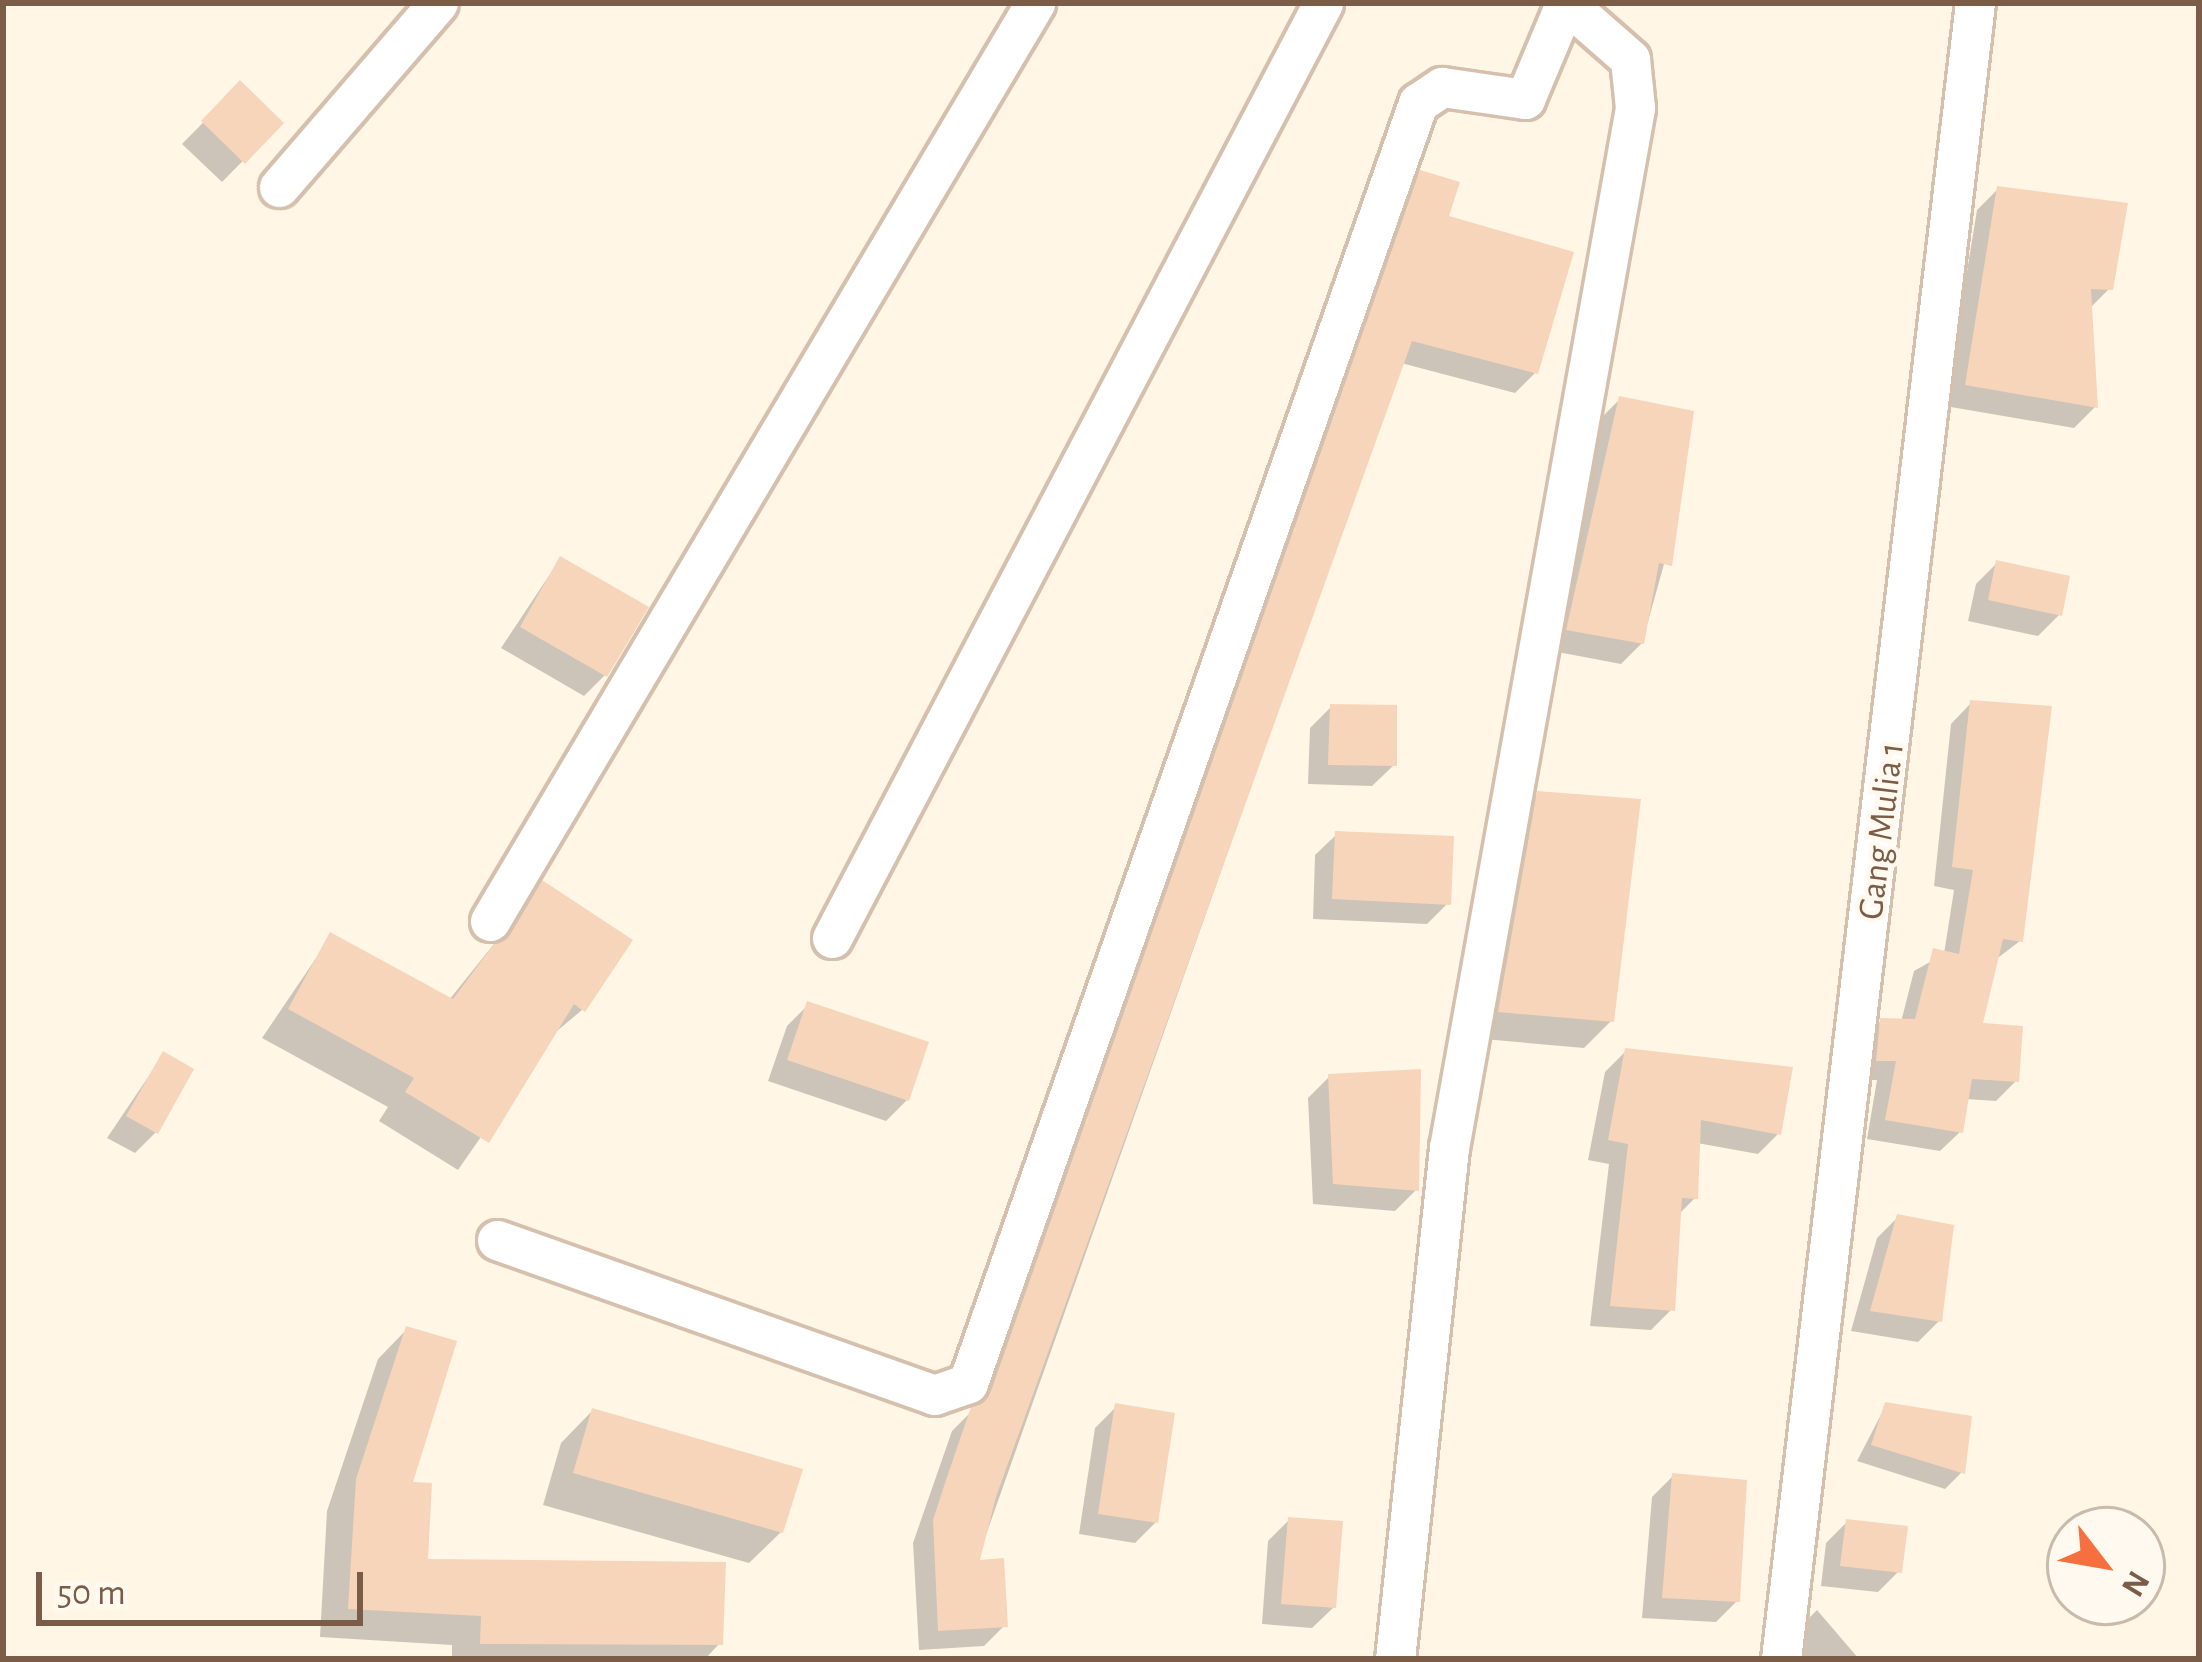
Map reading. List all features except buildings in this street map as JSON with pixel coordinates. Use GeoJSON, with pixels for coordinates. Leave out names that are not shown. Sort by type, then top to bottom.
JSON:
{"type":"FeatureCollection","features":[{"type":"Feature","properties":{"kind":"street"},"geometry":{"type":"LineString","coordinates":[[279,187],[438,3]]}},
{"type":"Feature","properties":{"kind":"street"},"geometry":{"type":"LineString","coordinates":[[490,921],[1035,3]]}},
{"type":"Feature","properties":{"kind":"street"},"geometry":{"type":"LineString","coordinates":[[832,938],[1324,3]]}},
{"type":"Feature","properties":{"kind":"street","name":"Gang Mulia 1"},"geometry":{"type":"LineString","coordinates":[[1781,1659],[1975,3]]}},
{"type":"Feature","properties":{"kind":"street"},"geometry":{"type":"LineString","coordinates":[[497,1240],[934,1395],[968,1383],[1418,103],[1442,86],[1525,99],[1565,4],[1630,59],[1637,94],[1449,1148],[1395,1659]]}}]}
